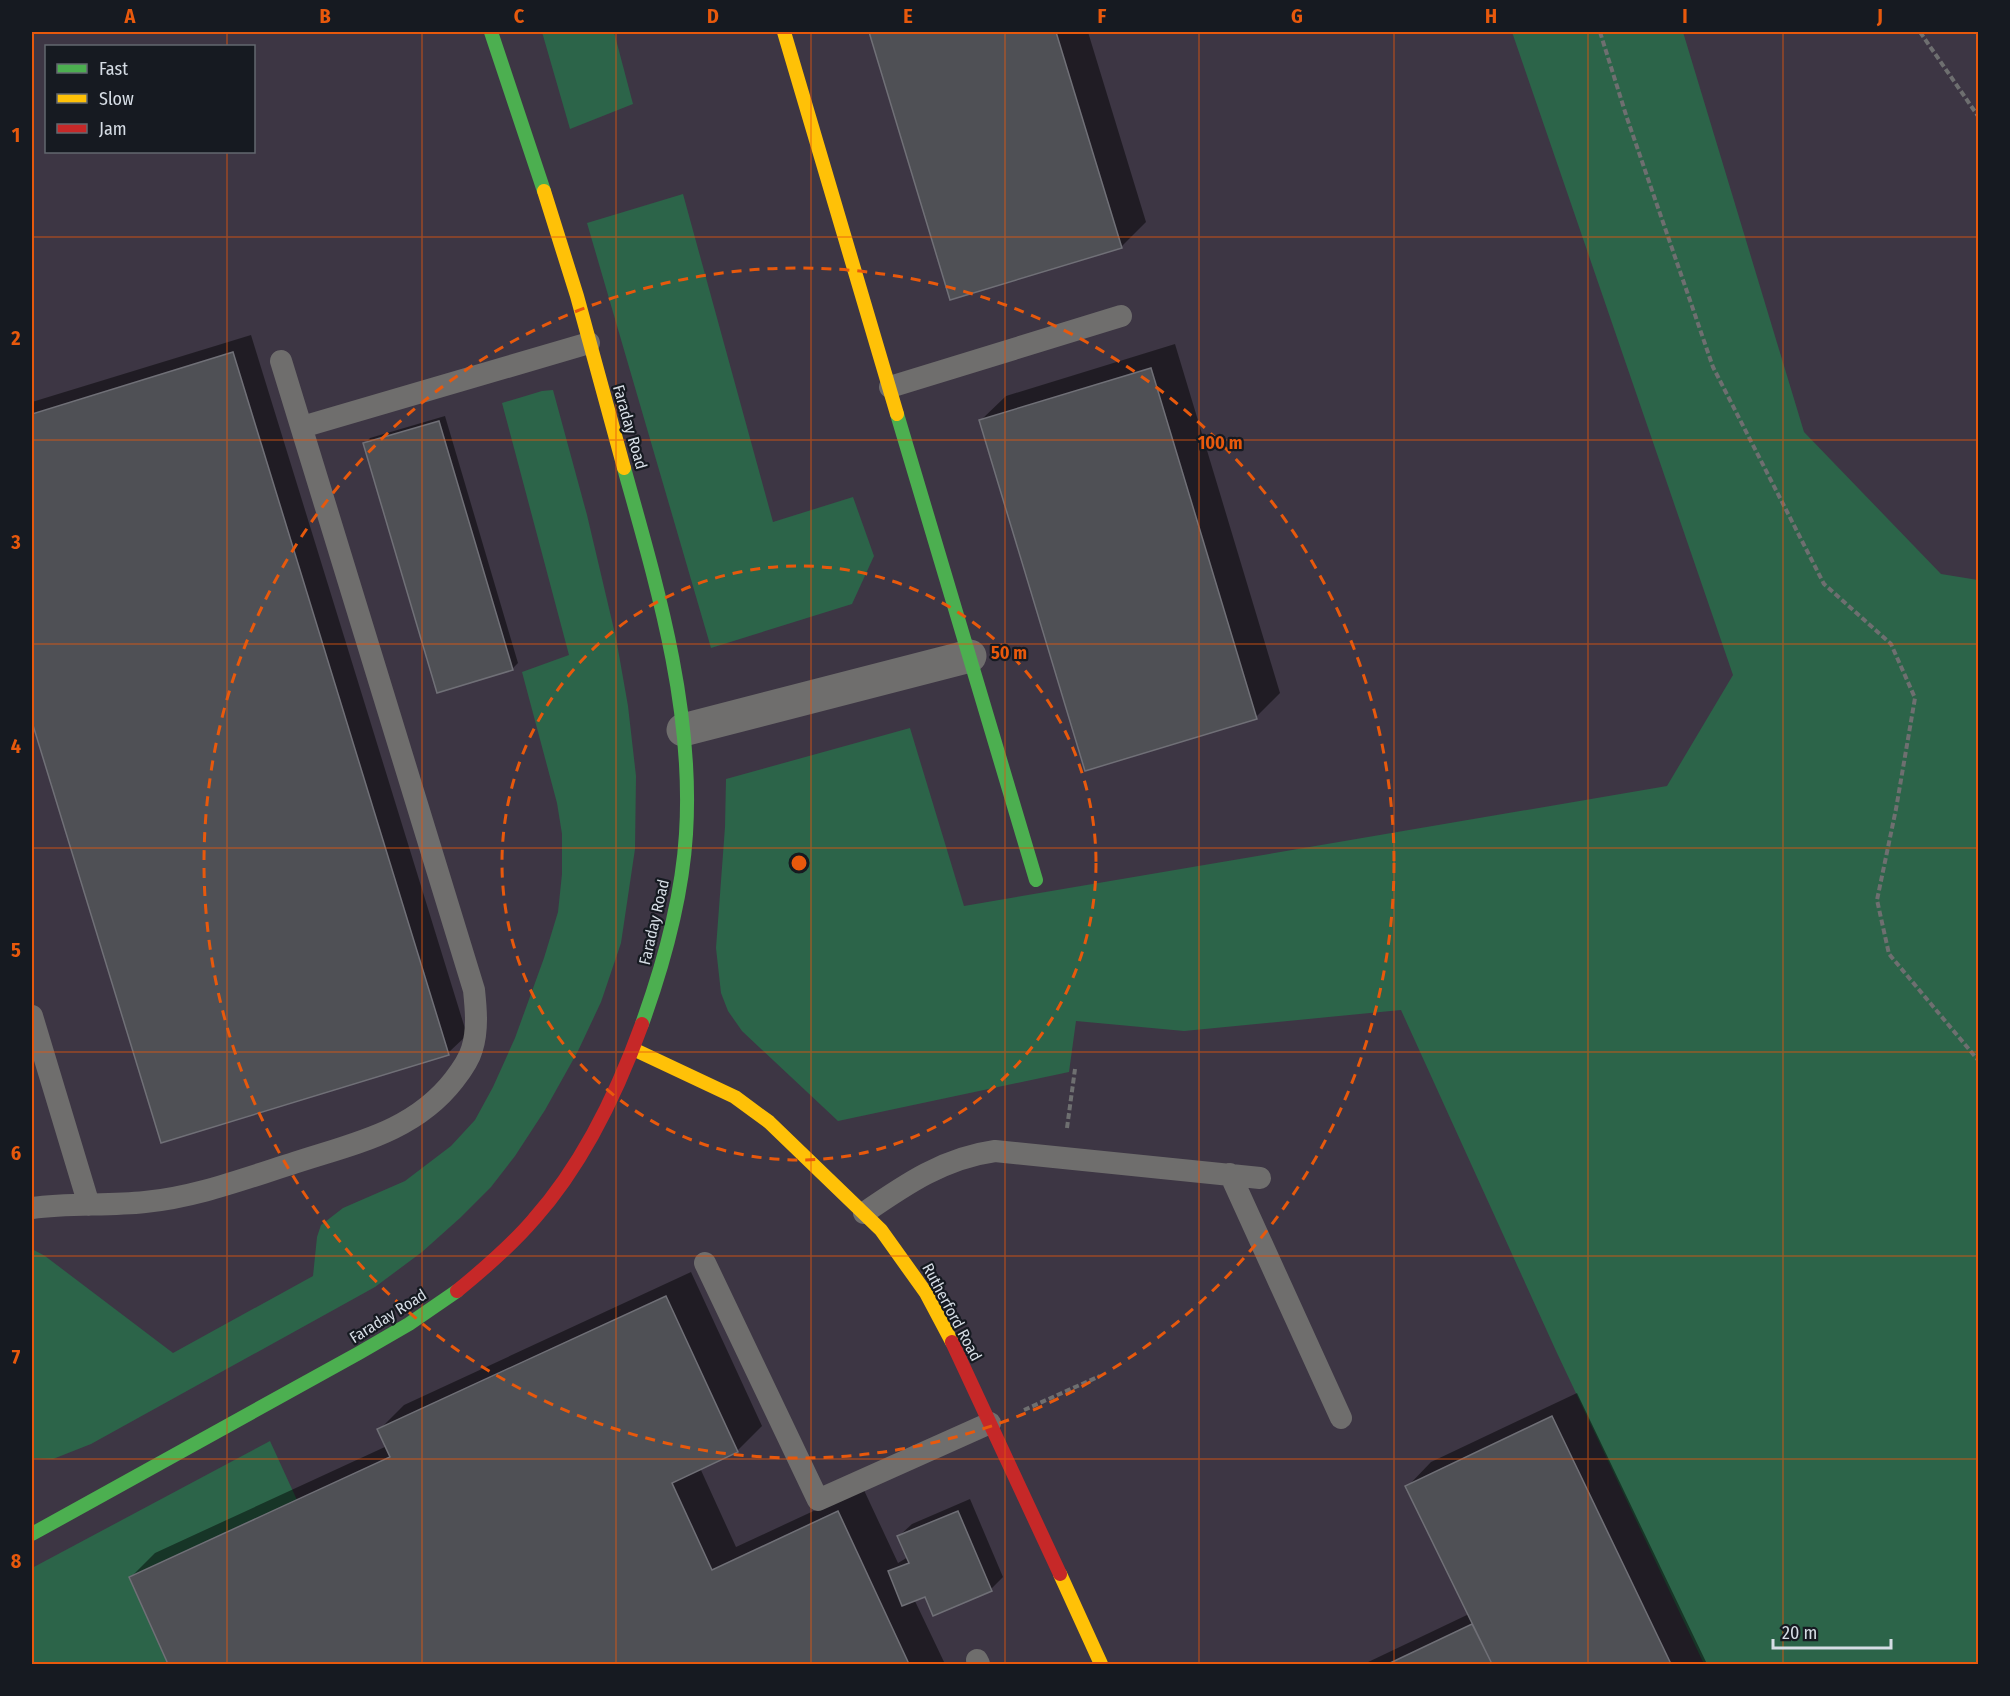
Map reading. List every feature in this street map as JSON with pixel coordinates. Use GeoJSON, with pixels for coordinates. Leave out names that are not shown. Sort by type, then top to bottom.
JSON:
{"type":"FeatureCollection","features":[{"type":"Feature","properties":{"kind":"street","name":"Faraday Road"},"geometry":{"type":"LineString","coordinates":[[32,1534],[407,1327],[478,1273],[515,1240],[540,1213],[562,1183],[604,1112],[633,1049],[661,968],[680,888],[686,836],[687,796],[683,730],[670,652],[654,572],[590,343],[561,243],[491,32]]}},
{"type":"Feature","properties":{"kind":"street"},"geometry":{"type":"LineString","coordinates":[[784,32],[1036,880]]}},
{"type":"Feature","properties":{"kind":"street"},"geometry":{"type":"LineString","coordinates":[[683,730],[970,656]]}},
{"type":"Feature","properties":{"kind":"street","name":"Rutherford Road"},"geometry":{"type":"LineString","coordinates":[[633,1049],[735,1097],[769,1122],[864,1212],[897,1249],[926,1293],[990,1423],[1101,1665]]}},
{"type":"Feature","properties":{"kind":"lane"},"geometry":{"type":"LineString","coordinates":[[890,387],[1121,315]]}},
{"type":"Feature","properties":{"kind":"lane"},"geometry":{"type":"LineString","coordinates":[[302,427],[590,343]]}},
{"type":"Feature","properties":{"kind":"lane"},"geometry":{"type":"LineString","coordinates":[[32,1208],[144,1202],[204,1192],[372,1138],[404,1125],[442,1096],[462,1070],[472,1050],[476,1019],[474,990],[281,361]]}},
{"type":"Feature","properties":{"kind":"lane"},"geometry":{"type":"LineString","coordinates":[[32,1016],[89,1205]]}},
{"type":"Feature","properties":{"kind":"lane"},"geometry":{"type":"LineString","coordinates":[[864,1212],[925,1173],[970,1154],[995,1151],[1260,1178]]}},
{"type":"Feature","properties":{"kind":"lane"},"geometry":{"type":"LineString","coordinates":[[1230,1174],[1341,1418]]}},
{"type":"Feature","properties":{"kind":"lane"},"geometry":{"type":"LineString","coordinates":[[705,1263],[818,1500],[990,1423]]}},
{"type":"Feature","properties":{"kind":"path"},"geometry":{"type":"LineString","coordinates":[[1600,32],[1627,118],[1713,367],[1824,584],[1890,644],[1915,698],[1896,809],[1876,900],[1889,954],[1978,1060]]}},
{"type":"Feature","properties":{"kind":"path"},"geometry":{"type":"LineString","coordinates":[[1920,32],[1978,116]]}},
{"type":"Feature","properties":{"kind":"path"},"geometry":{"type":"LineString","coordinates":[[1063,1158],[1076,1069]]}},
{"type":"Feature","properties":{"kind":"path"},"geometry":{"type":"LineString","coordinates":[[1022,1411],[1100,1376]]}},
{"type":"Feature","properties":{"kind":"shaded area"},"geometry":{"type":"Polygon","coordinates":[[[32,32],[1978,32],[1978,1664],[32,1664],[32,32]]]}},
{"type":"Feature","properties":{"kind":"green space"},"geometry":{"type":"Polygon","coordinates":[[[542,32],[614,32],[633,104],[570,129],[542,32]]]}},
{"type":"Feature","properties":{"kind":"green space"},"geometry":{"type":"Polygon","coordinates":[[[1512,32],[1683,32],[1804,432],[1941,574],[1978,580],[1978,1664],[1704,1664],[1557,1353],[1401,1010],[1184,1031],[1076,1021],[1069,1072],[838,1121],[742,1031],[728,1011],[721,993],[716,948],[725,827],[726,779],[910,728],[964,906],[1667,786],[1733,675],[1512,32]]]}},
{"type":"Feature","properties":{"kind":"green space"},"geometry":{"type":"Polygon","coordinates":[[[683,194],[773,522],[853,497],[874,556],[852,604],[711,648],[587,223],[683,194]]]}},
{"type":"Feature","properties":{"kind":"green space"},"geometry":{"type":"Polygon","coordinates":[[[553,390],[587,515],[616,638],[628,706],[636,776],[635,849],[621,943],[601,1002],[578,1051],[545,1110],[515,1156],[491,1187],[422,1252],[375,1287],[91,1444],[53,1459],[32,1458],[32,1249],[45,1256],[173,1353],[313,1276],[317,1237],[321,1225],[343,1208],[405,1181],[451,1146],[475,1120],[493,1087],[515,1038],[544,958],[558,912],[562,874],[562,834],[557,803],[522,672],[569,655],[502,403],[553,390]]]}},
{"type":"Feature","properties":{"kind":"green space"},"geometry":{"type":"Polygon","coordinates":[[[270,1441],[297,1500],[129,1577],[168,1664],[32,1664],[32,1568],[270,1441]]]}},
{"type":"Feature","properties":{"kind":"building"},"geometry":{"type":"Polygon","coordinates":[[[869,32],[1056,32],[1122,248],[950,300],[869,32]]]}},
{"type":"Feature","properties":{"kind":"building"},"geometry":{"type":"Polygon","coordinates":[[[233,352],[449,1055],[161,1143],[32,722],[32,414],[233,352]]]}},
{"type":"Feature","properties":{"kind":"building"},"geometry":{"type":"Polygon","coordinates":[[[1151,368],[1257,719],[1085,771],[979,420],[1151,368]]]}},
{"type":"Feature","properties":{"kind":"building"},"geometry":{"type":"Polygon","coordinates":[[[439,421],[513,670],[437,693],[363,443],[439,421]]]}},
{"type":"Feature","properties":{"kind":"building"},"geometry":{"type":"Polygon","coordinates":[[[666,1296],[738,1452],[672,1483],[712,1570],[838,1511],[909,1664],[168,1664],[129,1577],[390,1457],[377,1429],[666,1296]]]}},
{"type":"Feature","properties":{"kind":"building"},"geometry":{"type":"Polygon","coordinates":[[[1552,1416],[1671,1664],[1492,1664],[1405,1486],[1552,1416]]]}},
{"type":"Feature","properties":{"kind":"building"},"geometry":{"type":"Polygon","coordinates":[[[958,1511],[992,1591],[933,1616],[925,1597],[902,1606],[888,1571],[909,1563],[897,1536],[958,1511]]]}},
{"type":"Feature","properties":{"kind":"building"},"geometry":{"type":"Polygon","coordinates":[[[1472,1624],[1492,1664],[1388,1664],[1472,1624]]]}},
{"type":"Feature","properties":{"kind":"traffic: fast"},"geometry":{"type":"LineString","coordinates":[[491,32],[544,191]]}},
{"type":"Feature","properties":{"kind":"traffic: fast"},"geometry":{"type":"LineString","coordinates":[[897,414],[1036,880]]}},
{"type":"Feature","properties":{"kind":"traffic: fast"},"geometry":{"type":"LineString","coordinates":[[624,468],[649,557],[670,648],[679,694],[687,787],[686,834],[681,883],[665,954],[642,1024]]}},
{"type":"Feature","properties":{"kind":"traffic: fast"},"geometry":{"type":"LineString","coordinates":[[32,1534],[359,1353],[409,1324],[457,1291]]}},
{"type":"Feature","properties":{"kind":"traffic: slow"},"geometry":{"type":"LineString","coordinates":[[784,32],[897,414]]}},
{"type":"Feature","properties":{"kind":"traffic: slow"},"geometry":{"type":"LineString","coordinates":[[544,191],[577,296],[624,468]]}},
{"type":"Feature","properties":{"kind":"traffic: slow"},"geometry":{"type":"LineString","coordinates":[[633,1049],[735,1097],[769,1122],[881,1230],[926,1293],[952,1342]]}},
{"type":"Feature","properties":{"kind":"traffic: slow"},"geometry":{"type":"LineString","coordinates":[[1060,1574],[1101,1664]]}},
{"type":"Feature","properties":{"kind":"traffic: jam"},"geometry":{"type":"LineString","coordinates":[[457,1291],[516,1239],[552,1198],[568,1175],[610,1102],[642,1024]]}},
{"type":"Feature","properties":{"kind":"traffic: jam"},"geometry":{"type":"LineString","coordinates":[[952,1342],[1060,1574]]}}]}
